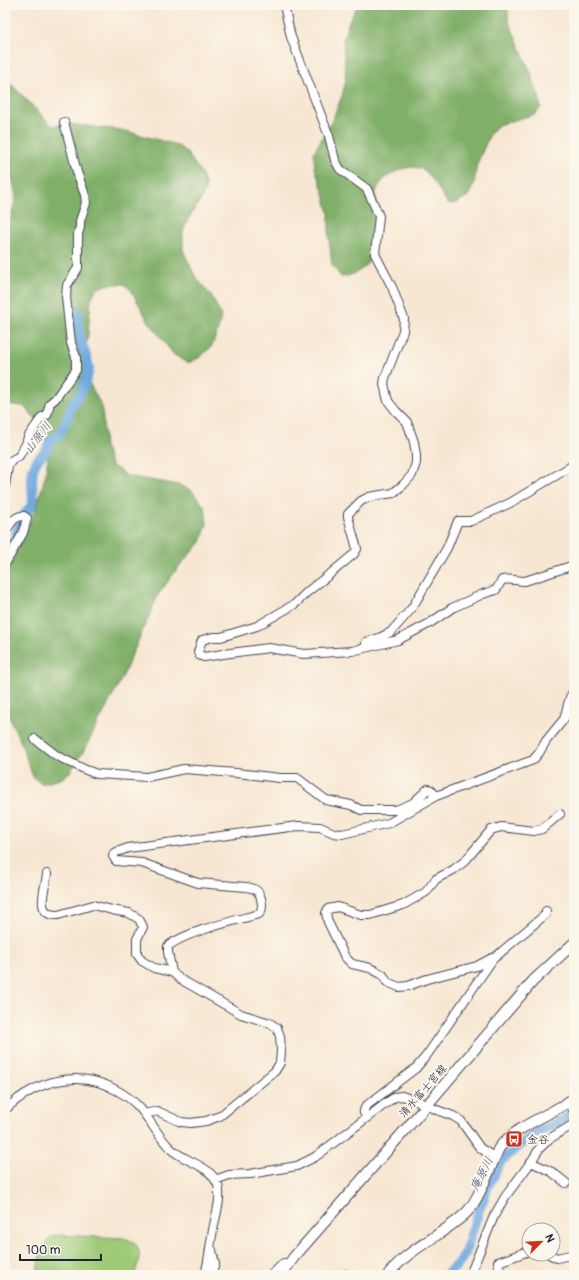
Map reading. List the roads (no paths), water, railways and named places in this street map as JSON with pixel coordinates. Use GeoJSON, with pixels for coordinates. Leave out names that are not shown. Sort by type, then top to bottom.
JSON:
{"type":"FeatureCollection","features":[{"type":"Feature","properties":{"kind":"main road","name":"清水富士宮線"},"geometry":{"type":"LineString","coordinates":[[281,1275],[294,1257],[533,981],[574,943]]}},
{"type":"Feature","properties":{"kind":"main road"},"geometry":{"type":"LineString","coordinates":[[388,1275],[402,1260],[454,1223],[469,1210],[479,1193],[494,1157],[499,1148],[508,1138],[528,1125],[572,1104]]}},
{"type":"Feature","properties":{"kind":"main road","name":"清水富士宮線"},"geometry":{"type":"LineString","coordinates":[[273,1275],[294,1257]]}},
{"type":"Feature","properties":{"kind":"street"},"geometry":{"type":"LineString","coordinates":[[284,5],[291,37],[329,136],[335,160],[340,169],[367,188],[379,216],[375,254],[392,287],[404,319],[403,331],[385,378],[384,391],[388,401],[407,422],[414,442],[416,463],[412,475],[393,493],[369,497],[361,501],[348,514],[357,549],[354,554],[307,592],[295,604],[257,626],[221,637],[213,637],[202,640],[198,652],[199,655],[204,657],[269,648],[304,654],[352,651],[398,640],[414,632],[452,608],[483,594],[496,590],[502,580],[507,578],[517,581],[525,581],[574,565]]}},
{"type":"Feature","properties":{"kind":"street"},"geometry":{"type":"LineString","coordinates":[[5,486],[8,466],[12,460],[19,456],[28,437],[42,417],[47,415],[50,403],[55,399],[76,370],[76,357],[71,343],[66,297],[67,285],[78,268],[78,234],[80,221],[86,204],[64,122]]}},
{"type":"Feature","properties":{"kind":"street"},"geometry":{"type":"LineString","coordinates":[[360,649],[366,642],[391,632],[412,608],[447,548],[458,521],[470,521],[510,503],[570,467],[574,463]]}},
{"type":"Feature","properties":{"kind":"street"},"geometry":{"type":"LineString","coordinates":[[5,533],[15,518],[21,515],[27,518],[23,533],[5,564]]}},
{"type":"Feature","properties":{"kind":"street"},"geometry":{"type":"LineString","coordinates":[[172,972],[168,946],[205,929],[259,914],[262,911],[262,907],[258,892],[253,888],[246,887],[198,884],[142,863],[116,861],[113,856],[114,853],[128,848],[298,826],[320,828],[342,834],[389,823],[436,796],[533,760],[539,753],[546,740],[564,719],[570,697],[574,691]]}},
{"type":"Feature","properties":{"kind":"street"},"geometry":{"type":"LineString","coordinates":[[35,739],[57,756],[97,774],[148,777],[184,769],[280,778],[297,778],[326,800],[351,805],[361,810],[396,810],[413,803],[428,789],[431,790],[436,796]]}},
{"type":"Feature","properties":{"kind":"street"},"geometry":{"type":"LineString","coordinates":[[493,959],[492,958],[476,966],[427,979],[408,986],[399,987],[387,982],[383,975],[370,968],[352,964],[345,957],[328,922],[326,913],[328,909],[338,907],[361,915],[370,915],[403,905],[426,892],[436,879],[454,870],[465,861],[491,830],[501,827],[534,831],[542,829],[560,814]]}},
{"type":"Feature","properties":{"kind":"street"},"geometry":{"type":"LineString","coordinates":[[47,874],[42,896],[44,907],[47,912],[53,915],[58,915],[93,905],[129,913],[139,919],[143,927],[136,939],[137,954],[142,961],[154,968],[172,972],[180,979],[241,1014],[270,1023],[277,1028],[280,1036],[280,1063],[275,1071],[220,1116],[206,1121],[191,1123],[181,1122],[157,1111],[145,1114]]}},
{"type":"Feature","properties":{"kind":"street"},"geometry":{"type":"LineString","coordinates":[[367,1118],[364,1114],[366,1106],[416,1068],[427,1055],[493,959],[546,914],[546,911]]}},
{"type":"Feature","properties":{"kind":"street"},"geometry":{"type":"LineString","coordinates":[[5,1110],[14,1101],[36,1088],[60,1080],[79,1079],[96,1081],[112,1087],[137,1104],[171,1149],[205,1169],[215,1180],[218,1186],[219,1194],[205,1275]]}},
{"type":"Feature","properties":{"kind":"street"},"geometry":{"type":"LineString","coordinates":[[215,1180],[229,1175],[250,1174],[297,1166],[315,1157],[395,1097],[402,1096],[457,1118],[461,1121],[480,1148],[494,1157]]}},
{"type":"Feature","properties":{"kind":"street"},"geometry":{"type":"LineString","coordinates":[[470,1275],[494,1216],[505,1197],[538,1149],[549,1139],[574,1124]]}},
{"type":"Feature","properties":{"kind":"street"},"geometry":{"type":"LineString","coordinates":[[530,1162],[552,1172],[566,1183]]}},
{"type":"Feature","properties":{"kind":"street"},"geometry":{"type":"LineString","coordinates":[[210,1245],[215,1264],[211,1275]]}},
{"type":"Feature","properties":{"kind":"street"},"geometry":{"type":"LineString","coordinates":[[561,1257],[574,1254]]}},
{"type":"Feature","properties":{"kind":"street"},"geometry":{"type":"LineString","coordinates":[[501,1275],[498,1262],[521,1255]]}},
{"type":"Feature","properties":{"kind":"waterway","name":"山原川"},"geometry":{"type":"LineString","coordinates":[[5,555],[16,537],[22,518],[31,506],[33,499],[33,469],[37,460],[47,450],[49,442],[61,433],[72,405],[82,391],[87,377],[89,369],[79,335],[78,313]]}},
{"type":"Feature","properties":{"kind":"waterway","name":"庵原川"},"geometry":{"type":"LineString","coordinates":[[446,1275],[458,1264],[465,1253],[480,1207],[500,1162],[533,1135],[563,1120],[574,1112]]}},
{"type":"Feature","properties":{"kind":"place","name":"金谷"},"geometry":{"type":"Point","coordinates":[514,1139]}}]}
